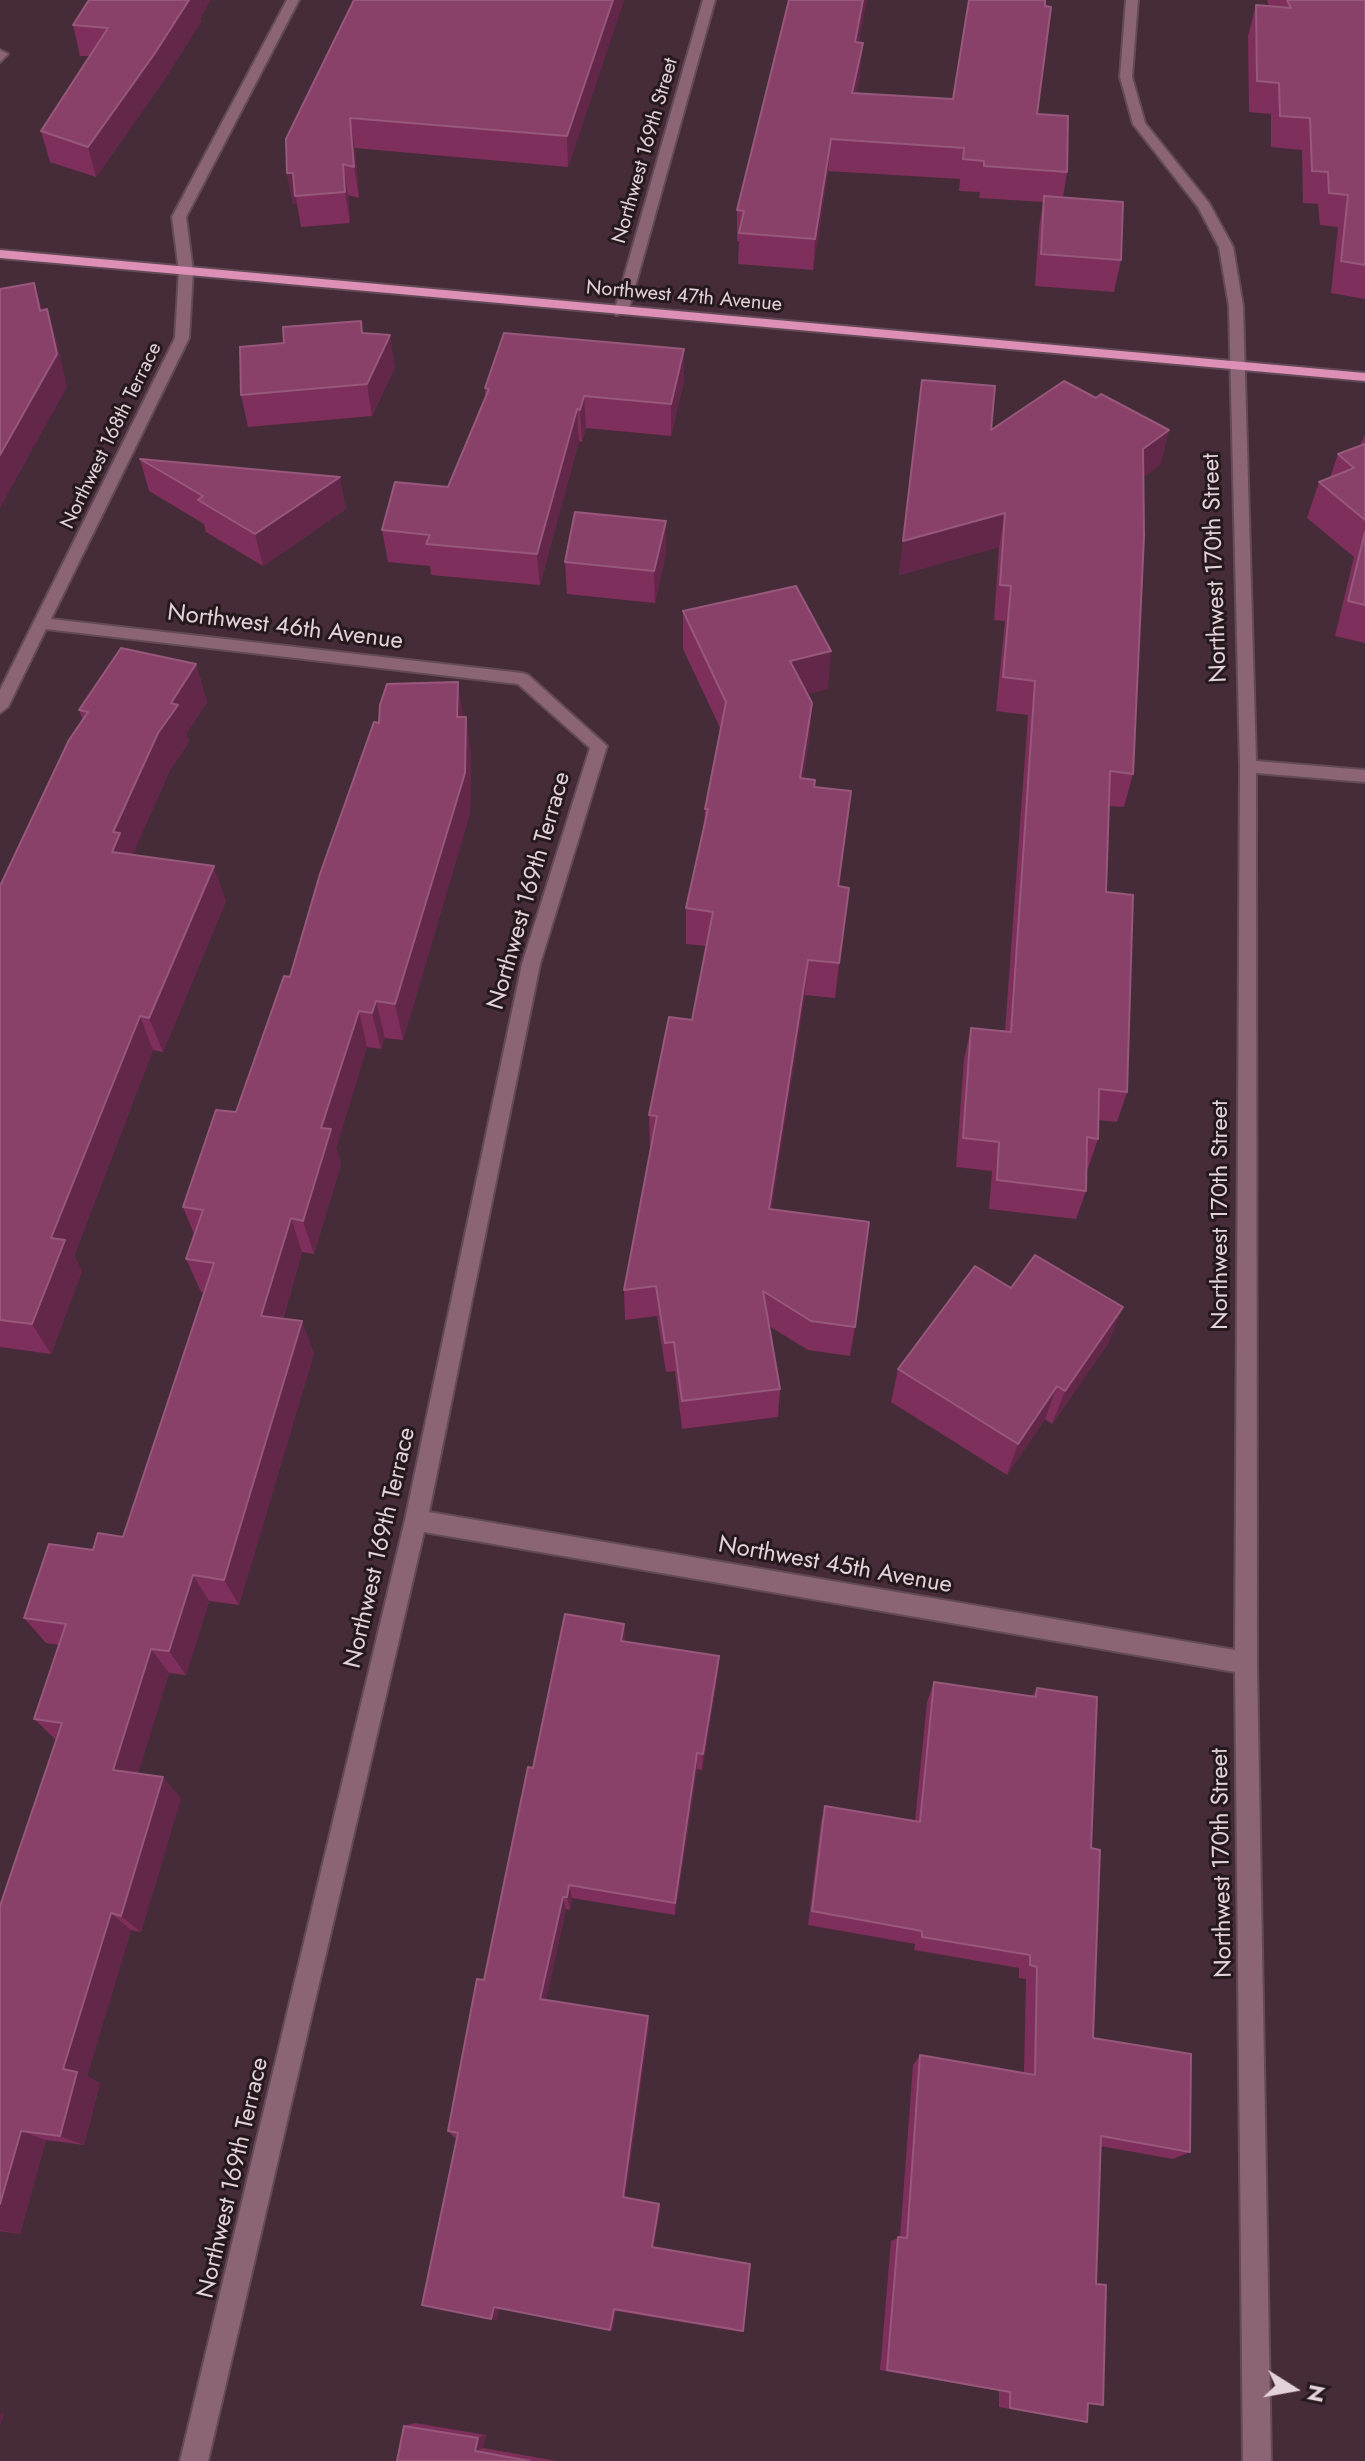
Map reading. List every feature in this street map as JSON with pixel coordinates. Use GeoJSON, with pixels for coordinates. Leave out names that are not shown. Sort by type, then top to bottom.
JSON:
{"type":"FeatureCollection","features":[{"type":"Feature","properties":{"kind":"main road","name":"Northwest 47th Avenue"},"geometry":{"type":"LineString","coordinates":[[0,254],[1365,377]]}},
{"type":"Feature","properties":{"kind":"street","name":"Northwest 168th Terrace"},"geometry":{"type":"LineString","coordinates":[[0,707],[182,338],[186,271],[179,217],[293,0]]}},
{"type":"Feature","properties":{"kind":"street","name":"Northwest 169th Street"},"geometry":{"type":"LineString","coordinates":[[621,312],[709,0]]}},
{"type":"Feature","properties":{"kind":"street","name":"Northwest 170th Street"},"geometry":{"type":"LineString","coordinates":[[1132,0],[1126,77],[1139,124],[1204,206],[1226,247],[1236,306],[1248,766],[1246,1663],[1257,2461]]}},
{"type":"Feature","properties":{"kind":"street","name":"Northwest 46th Avenue"},"geometry":{"type":"LineString","coordinates":[[42,623],[522,679]]}},
{"type":"Feature","properties":{"kind":"street","name":"Northwest 169th Terrace"},"geometry":{"type":"LineString","coordinates":[[194,2461],[416,1520],[531,964],[599,746],[522,679]]}},
{"type":"Feature","properties":{"kind":"street"},"geometry":{"type":"LineString","coordinates":[[1248,766],[1365,776]]}},
{"type":"Feature","properties":{"kind":"street","name":"Northwest 45th Avenue"},"geometry":{"type":"LineString","coordinates":[[416,1520],[1246,1663]]}},
{"type":"Feature","properties":{"kind":"building"},"geometry":{"type":"Polygon","coordinates":[[[89,0],[189,0],[88,147],[41,131],[108,28],[73,25],[89,0]]]}},
{"type":"Feature","properties":{"kind":"building"},"geometry":{"type":"Polygon","coordinates":[[[354,0],[613,0],[567,136],[350,118],[354,167],[343,164],[345,192],[295,196],[293,173],[287,173],[286,139],[354,0]]]}},
{"type":"Feature","properties":{"kind":"building"},"geometry":{"type":"Polygon","coordinates":[[[789,0],[863,0],[855,42],[863,43],[852,93],[953,99],[969,0],[1045,0],[1045,6],[1051,7],[1037,114],[1068,116],[1067,172],[984,166],[984,161],[963,159],[964,148],[831,139],[815,239],[739,233],[744,211],[737,210],[789,0]]]}},
{"type":"Feature","properties":{"kind":"building"},"geometry":{"type":"Polygon","coordinates":[[[1287,0],[1365,0],[1365,265],[1341,261],[1348,195],[1329,193],[1328,172],[1312,171],[1310,118],[1280,116],[1279,83],[1257,81],[1256,5],[1291,8],[1287,0]]]}},
{"type":"Feature","properties":{"kind":"building"},"geometry":{"type":"Polygon","coordinates":[[[1044,196],[1123,202],[1121,260],[1041,254],[1044,196]]]}},
{"type":"Feature","properties":{"kind":"building"},"geometry":{"type":"Polygon","coordinates":[[[34,283],[40,311],[47,309],[57,354],[0,455],[0,289],[34,283]]]}},
{"type":"Feature","properties":{"kind":"building"},"geometry":{"type":"Polygon","coordinates":[[[361,321],[362,333],[390,335],[367,384],[241,395],[240,347],[284,343],[283,327],[361,321]]]}},
{"type":"Feature","properties":{"kind":"building"},"geometry":{"type":"Polygon","coordinates":[[[504,333],[684,349],[671,404],[584,396],[580,410],[577,409],[537,554],[426,544],[430,535],[382,530],[395,482],[448,487],[489,389],[485,388],[504,333]]]}},
{"type":"Feature","properties":{"kind":"building"},"geometry":{"type":"Polygon","coordinates":[[[922,380],[995,386],[991,430],[1064,381],[1096,398],[1101,394],[1169,430],[1143,449],[1144,536],[1133,774],[1110,771],[1106,892],[1133,895],[1127,1092],[1099,1089],[1098,1139],[1087,1137],[1086,1191],[997,1180],[999,1142],[963,1138],[971,1028],[1011,1032],[1035,681],[1003,677],[1011,586],[1000,585],[1005,513],[903,541],[922,380]]]}},
{"type":"Feature","properties":{"kind":"building"},"geometry":{"type":"Polygon","coordinates":[[[1365,444],[1365,520],[1319,482],[1354,468],[1338,454],[1365,444]]]}},
{"type":"Feature","properties":{"kind":"building"},"geometry":{"type":"Polygon","coordinates":[[[140,459],[340,477],[255,534],[198,500],[203,496],[140,459]]]}},
{"type":"Feature","properties":{"kind":"building"},"geometry":{"type":"Polygon","coordinates":[[[575,512],[666,521],[654,571],[565,562],[575,512]]]}},
{"type":"Feature","properties":{"kind":"building"},"geometry":{"type":"Polygon","coordinates":[[[1365,532],[1365,605],[1348,601],[1365,532]]]}},
{"type":"Feature","properties":{"kind":"building"},"geometry":{"type":"Polygon","coordinates":[[[796,586],[831,651],[790,661],[812,703],[800,778],[815,780],[814,787],[851,791],[838,886],[849,888],[839,963],[808,960],[769,1209],[869,1222],[855,1327],[811,1321],[763,1291],[780,1389],[682,1401],[674,1342],[665,1343],[656,1286],[624,1290],[657,1116],[649,1115],[669,1017],[692,1020],[713,912],[686,908],[708,809],[705,809],[726,702],[683,611],[796,586]]]}},
{"type":"Feature","properties":{"kind":"building"},"geometry":{"type":"Polygon","coordinates":[[[121,648],[196,664],[171,703],[178,705],[158,733],[113,832],[120,833],[112,852],[214,866],[149,1018],[140,1016],[51,1238],[65,1240],[32,1324],[0,1320],[0,886],[69,740],[88,712],[79,710],[121,648]]]}},
{"type":"Feature","properties":{"kind":"building"},"geometry":{"type":"Polygon","coordinates":[[[458,682],[457,717],[466,717],[465,773],[395,1004],[376,1001],[372,1013],[359,1011],[321,1128],[331,1129],[303,1221],[291,1218],[261,1316],[302,1321],[224,1580],[193,1575],[169,1651],[151,1649],[113,1770],[163,1777],[121,1916],[111,1913],[63,2069],[77,2072],[60,2136],[21,2131],[0,2204],[0,1906],[62,1723],[34,1719],[66,1624],[24,1618],[49,1544],[93,1550],[98,1533],[123,1537],[214,1263],[186,1259],[203,1210],[183,1207],[216,1110],[236,1112],[284,976],[290,977],[320,874],[374,722],[379,723],[380,705],[387,684],[458,682]]]}},
{"type":"Feature","properties":{"kind":"building"},"geometry":{"type":"Polygon","coordinates":[[[1035,1255],[1123,1307],[1065,1391],[1057,1386],[1018,1444],[898,1369],[975,1266],[1011,1288],[1035,1255]]]}},
{"type":"Feature","properties":{"kind":"building"},"geometry":{"type":"Polygon","coordinates":[[[565,1614],[624,1624],[621,1641],[719,1656],[703,1754],[697,1753],[675,1903],[569,1885],[567,1897],[563,1897],[540,1999],[648,2016],[623,2197],[659,2204],[652,2247],[750,2264],[743,2331],[614,2309],[610,2330],[494,2307],[491,2319],[422,2305],[458,2133],[448,2131],[477,1979],[484,1980],[528,1767],[533,1768],[565,1614]]]}},
{"type":"Feature","properties":{"kind":"building"},"geometry":{"type":"Polygon","coordinates":[[[934,1682],[1036,1697],[1037,1688],[1097,1697],[1091,1848],[1100,1850],[1093,2038],[1191,2054],[1190,2152],[1101,2136],[1096,2284],[1106,2285],[1103,2405],[1088,2403],[1087,2422],[1010,2408],[1010,2392],[887,2370],[898,2237],[907,2238],[920,2055],[1035,2075],[1037,1967],[1030,1965],[1030,1955],[922,1937],[922,1931],[812,1911],[825,1806],[920,1822],[934,1682]]]}},
{"type":"Feature","properties":{"kind":"building"},"geometry":{"type":"Polygon","coordinates":[[[404,2426],[478,2438],[475,2451],[530,2461],[397,2461],[404,2426]]]}}]}
